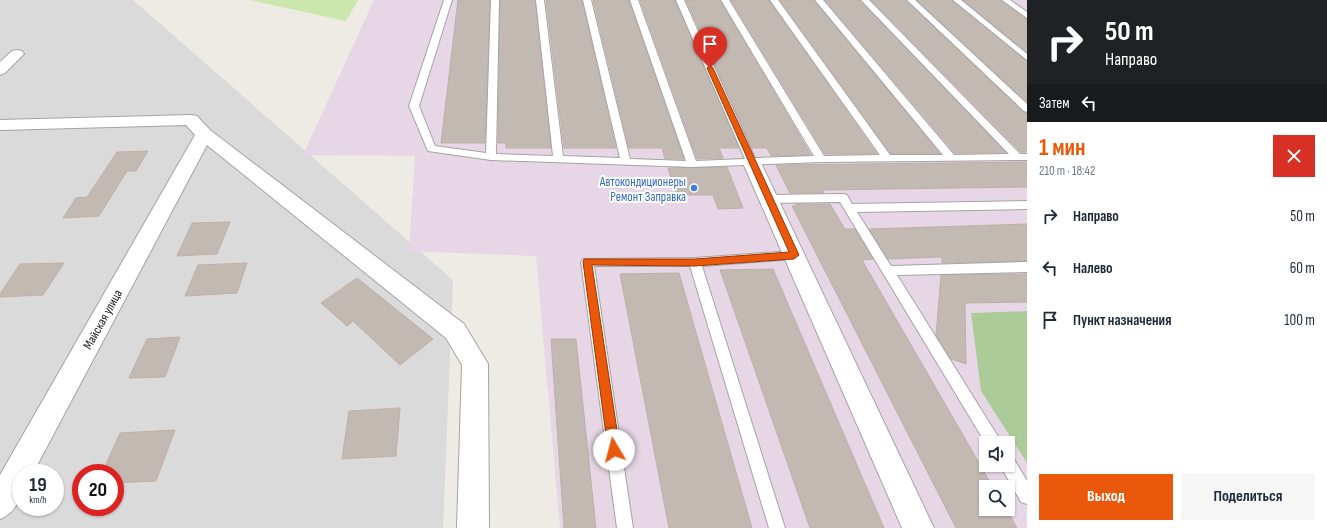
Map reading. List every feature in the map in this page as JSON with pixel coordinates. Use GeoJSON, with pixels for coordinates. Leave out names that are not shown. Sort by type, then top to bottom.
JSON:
{"type":"FeatureCollection","features":[{"type":"Feature","properties":{"kind":"street"},"geometry":{"type":"LineString","coordinates":[[0,70],[17,54]]}},
{"type":"Feature","properties":{"kind":"street"},"geometry":{"type":"LineString","coordinates":[[0,125],[191,120],[204,134],[455,331],[475,364],[473,528]]}},
{"type":"Feature","properties":{"kind":"street","name":"Майская улица"},"geometry":{"type":"LineString","coordinates":[[0,504],[204,134]]}},
{"type":"Feature","properties":{"kind":"street"},"geometry":{"type":"LineString","coordinates":[[752,163],[918,528]]}},
{"type":"Feature","properties":{"kind":"lane"},"geometry":{"type":"LineString","coordinates":[[448,0],[414,106],[430,149],[491,157],[692,164],[821,160],[1022,157]]}},
{"type":"Feature","properties":{"kind":"lane"},"geometry":{"type":"LineString","coordinates":[[491,157],[495,0]]}},
{"type":"Feature","properties":{"kind":"lane"},"geometry":{"type":"LineString","coordinates":[[540,0],[558,160]]}},
{"type":"Feature","properties":{"kind":"lane"},"geometry":{"type":"LineString","coordinates":[[587,0],[626,162]]}},
{"type":"Feature","properties":{"kind":"lane"},"geometry":{"type":"LineString","coordinates":[[634,0],[692,164]]}},
{"type":"Feature","properties":{"kind":"lane"},"geometry":{"type":"LineString","coordinates":[[680,0],[752,163]]}},
{"type":"Feature","properties":{"kind":"lane"},"geometry":{"type":"LineString","coordinates":[[725,0],[821,160]]}},
{"type":"Feature","properties":{"kind":"lane"},"geometry":{"type":"LineString","coordinates":[[774,0],[888,159]]}},
{"type":"Feature","properties":{"kind":"lane"},"geometry":{"type":"LineString","coordinates":[[819,0],[951,158]]}},
{"type":"Feature","properties":{"kind":"lane"},"geometry":{"type":"LineString","coordinates":[[865,0],[1022,157]]}},
{"type":"Feature","properties":{"kind":"lane"},"geometry":{"type":"LineString","coordinates":[[911,0],[1027,109]]}},
{"type":"Feature","properties":{"kind":"lane"},"geometry":{"type":"LineString","coordinates":[[957,0],[1027,58]]}},
{"type":"Feature","properties":{"kind":"lane"},"geometry":{"type":"LineString","coordinates":[[1006,0],[1027,16]]}},
{"type":"Feature","properties":{"kind":"lane"},"geometry":{"type":"LineString","coordinates":[[769,199],[843,198],[990,436]]}},
{"type":"Feature","properties":{"kind":"lane"},"geometry":{"type":"LineString","coordinates":[[850,208],[1027,205]]}},
{"type":"Feature","properties":{"kind":"lane"},"geometry":{"type":"LineString","coordinates":[[625,528],[587,262],[695,262],[794,255]]}},
{"type":"Feature","properties":{"kind":"lane"},"geometry":{"type":"LineString","coordinates":[[695,262],[777,528]]}},
{"type":"Feature","properties":{"kind":"lane"},"geometry":{"type":"LineString","coordinates":[[889,271],[1027,267]]}},
{"type":"Feature","properties":{"kind":"lane"},"geometry":{"type":"LineString","coordinates":[[1012,472],[1027,496]]}},
{"type":"Feature","properties":{"kind":"shaded area"},"geometry":{"type":"Polygon","coordinates":[[[0,0],[133,0],[453,280],[443,528],[0,528],[0,0]]]}},
{"type":"Feature","properties":{"kind":"shaded area"},"geometry":{"type":"Polygon","coordinates":[[[374,0],[1027,0],[1027,311],[971,313],[981,391],[1010,436],[979,436],[979,472],[1015,472],[1015,444],[1027,463],[1027,528],[560,528],[536,256],[409,251],[415,156],[303,155],[374,0]]]}},
{"type":"Feature","properties":{"kind":"green space"},"geometry":{"type":"Polygon","coordinates":[[[250,0],[358,0],[346,21],[250,0]]]}},
{"type":"Feature","properties":{"kind":"green space"},"geometry":{"type":"Polygon","coordinates":[[[1027,311],[1027,463],[1015,444],[1015,436],[1010,436],[981,391],[971,313],[1027,311]]]}},
{"type":"Feature","properties":{"kind":"building"},"geometry":{"type":"Polygon","coordinates":[[[458,0],[490,0],[485,143],[441,143],[458,0]]]}},
{"type":"Feature","properties":{"kind":"building"},"geometry":{"type":"Polygon","coordinates":[[[500,0],[535,0],[551,148],[506,148],[506,143],[498,143],[500,0]]]}},
{"type":"Feature","properties":{"kind":"building"},"geometry":{"type":"Polygon","coordinates":[[[546,0],[582,0],[616,148],[564,148],[546,0]]]}},
{"type":"Feature","properties":{"kind":"building"},"geometry":{"type":"Polygon","coordinates":[[[593,0],[629,0],[684,159],[665,159],[662,148],[629,148],[593,0]]]}},
{"type":"Feature","properties":{"kind":"building"},"geometry":{"type":"Polygon","coordinates":[[[640,0],[675,0],[739,148],[719,148],[723,158],[697,159],[640,0]]]}},
{"type":"Feature","properties":{"kind":"building"},"geometry":{"type":"Polygon","coordinates":[[[686,0],[720,0],[811,155],[771,156],[767,148],[752,148],[686,0]]]}},
{"type":"Feature","properties":{"kind":"building"},"geometry":{"type":"Polygon","coordinates":[[[731,0],[769,0],[877,154],[825,154],[731,0]]]}},
{"type":"Feature","properties":{"kind":"building"},"geometry":{"type":"Polygon","coordinates":[[[780,0],[814,0],[940,154],[891,154],[780,0]]]}},
{"type":"Feature","properties":{"kind":"building"},"geometry":{"type":"Polygon","coordinates":[[[825,0],[860,0],[1006,153],[955,153],[825,0]]]}},
{"type":"Feature","properties":{"kind":"building"},"geometry":{"type":"Polygon","coordinates":[[[871,0],[906,0],[1023,112],[1027,113],[1027,152],[1021,152],[871,0]]]}},
{"type":"Feature","properties":{"kind":"building"},"geometry":{"type":"Polygon","coordinates":[[[917,0],[952,0],[1027,61],[1027,102],[917,0]]]}},
{"type":"Feature","properties":{"kind":"building"},"geometry":{"type":"Polygon","coordinates":[[[963,0],[1001,0],[1027,19],[1027,52],[963,0]]]}},
{"type":"Feature","properties":{"kind":"building"},"geometry":{"type":"Polygon","coordinates":[[[148,151],[136,171],[127,171],[99,216],[63,218],[76,198],[87,197],[117,152],[148,151]]]}},
{"type":"Feature","properties":{"kind":"building"},"geometry":{"type":"Polygon","coordinates":[[[1027,162],[1027,187],[822,190],[824,193],[790,193],[776,165],[1027,162]]]}},
{"type":"Feature","properties":{"kind":"building"},"geometry":{"type":"Polygon","coordinates":[[[727,167],[743,208],[718,209],[713,195],[676,195],[668,168],[727,167]]]}},
{"type":"Feature","properties":{"kind":"building"},"geometry":{"type":"Polygon","coordinates":[[[796,204],[830,204],[845,229],[855,229],[873,259],[862,260],[979,463],[979,472],[984,472],[989,480],[979,480],[979,516],[1010,516],[1017,528],[956,528],[792,206],[796,206],[796,204]]]}},
{"type":"Feature","properties":{"kind":"building"},"geometry":{"type":"Polygon","coordinates":[[[230,222],[217,254],[177,256],[192,223],[230,222]]]}},
{"type":"Feature","properties":{"kind":"building"},"geometry":{"type":"Polygon","coordinates":[[[1027,224],[1027,261],[942,263],[942,257],[888,259],[869,229],[1027,224]]]}},
{"type":"Feature","properties":{"kind":"building"},"geometry":{"type":"Polygon","coordinates":[[[64,263],[43,295],[0,297],[0,294],[20,264],[64,263]]]}},
{"type":"Feature","properties":{"kind":"building"},"geometry":{"type":"Polygon","coordinates":[[[247,263],[237,293],[185,296],[198,265],[247,263]]]}},
{"type":"Feature","properties":{"kind":"building"},"geometry":{"type":"Polygon","coordinates":[[[773,269],[884,528],[810,528],[720,270],[773,269]]]}},
{"type":"Feature","properties":{"kind":"building"},"geometry":{"type":"Polygon","coordinates":[[[679,273],[752,528],[669,528],[620,274],[679,273]]]}},
{"type":"Feature","properties":{"kind":"building"},"geometry":{"type":"Polygon","coordinates":[[[1027,274],[1027,302],[965,303],[966,364],[951,359],[936,335],[941,275],[1027,274]]]}},
{"type":"Feature","properties":{"kind":"building"},"geometry":{"type":"Polygon","coordinates":[[[357,278],[433,339],[400,365],[353,321],[347,326],[321,303],[357,278]]]}},
{"type":"Feature","properties":{"kind":"building"},"geometry":{"type":"Polygon","coordinates":[[[180,337],[165,377],[129,378],[147,339],[180,337]]]}},
{"type":"Feature","properties":{"kind":"building"},"geometry":{"type":"Polygon","coordinates":[[[551,339],[576,339],[596,528],[564,528],[551,339]]]}},
{"type":"Feature","properties":{"kind":"building"},"geometry":{"type":"Polygon","coordinates":[[[400,408],[396,456],[342,459],[349,411],[400,408]]]}},
{"type":"Feature","properties":{"kind":"building"},"geometry":{"type":"Polygon","coordinates":[[[175,430],[156,481],[124,483],[124,464],[106,464],[120,433],[175,430]]]}},
{"type":"Feature","properties":{"kind":"place","name":"Автокондиционеры Ремонт Заправка"},"geometry":{"type":"Point","coordinates":[694,188]}},
{"type":"Feature","properties":{"kind":"route"},"geometry":{"type":"LineString","coordinates":[[614,450],[587,262],[695,262],[794,255],[710,68]]}}]}
